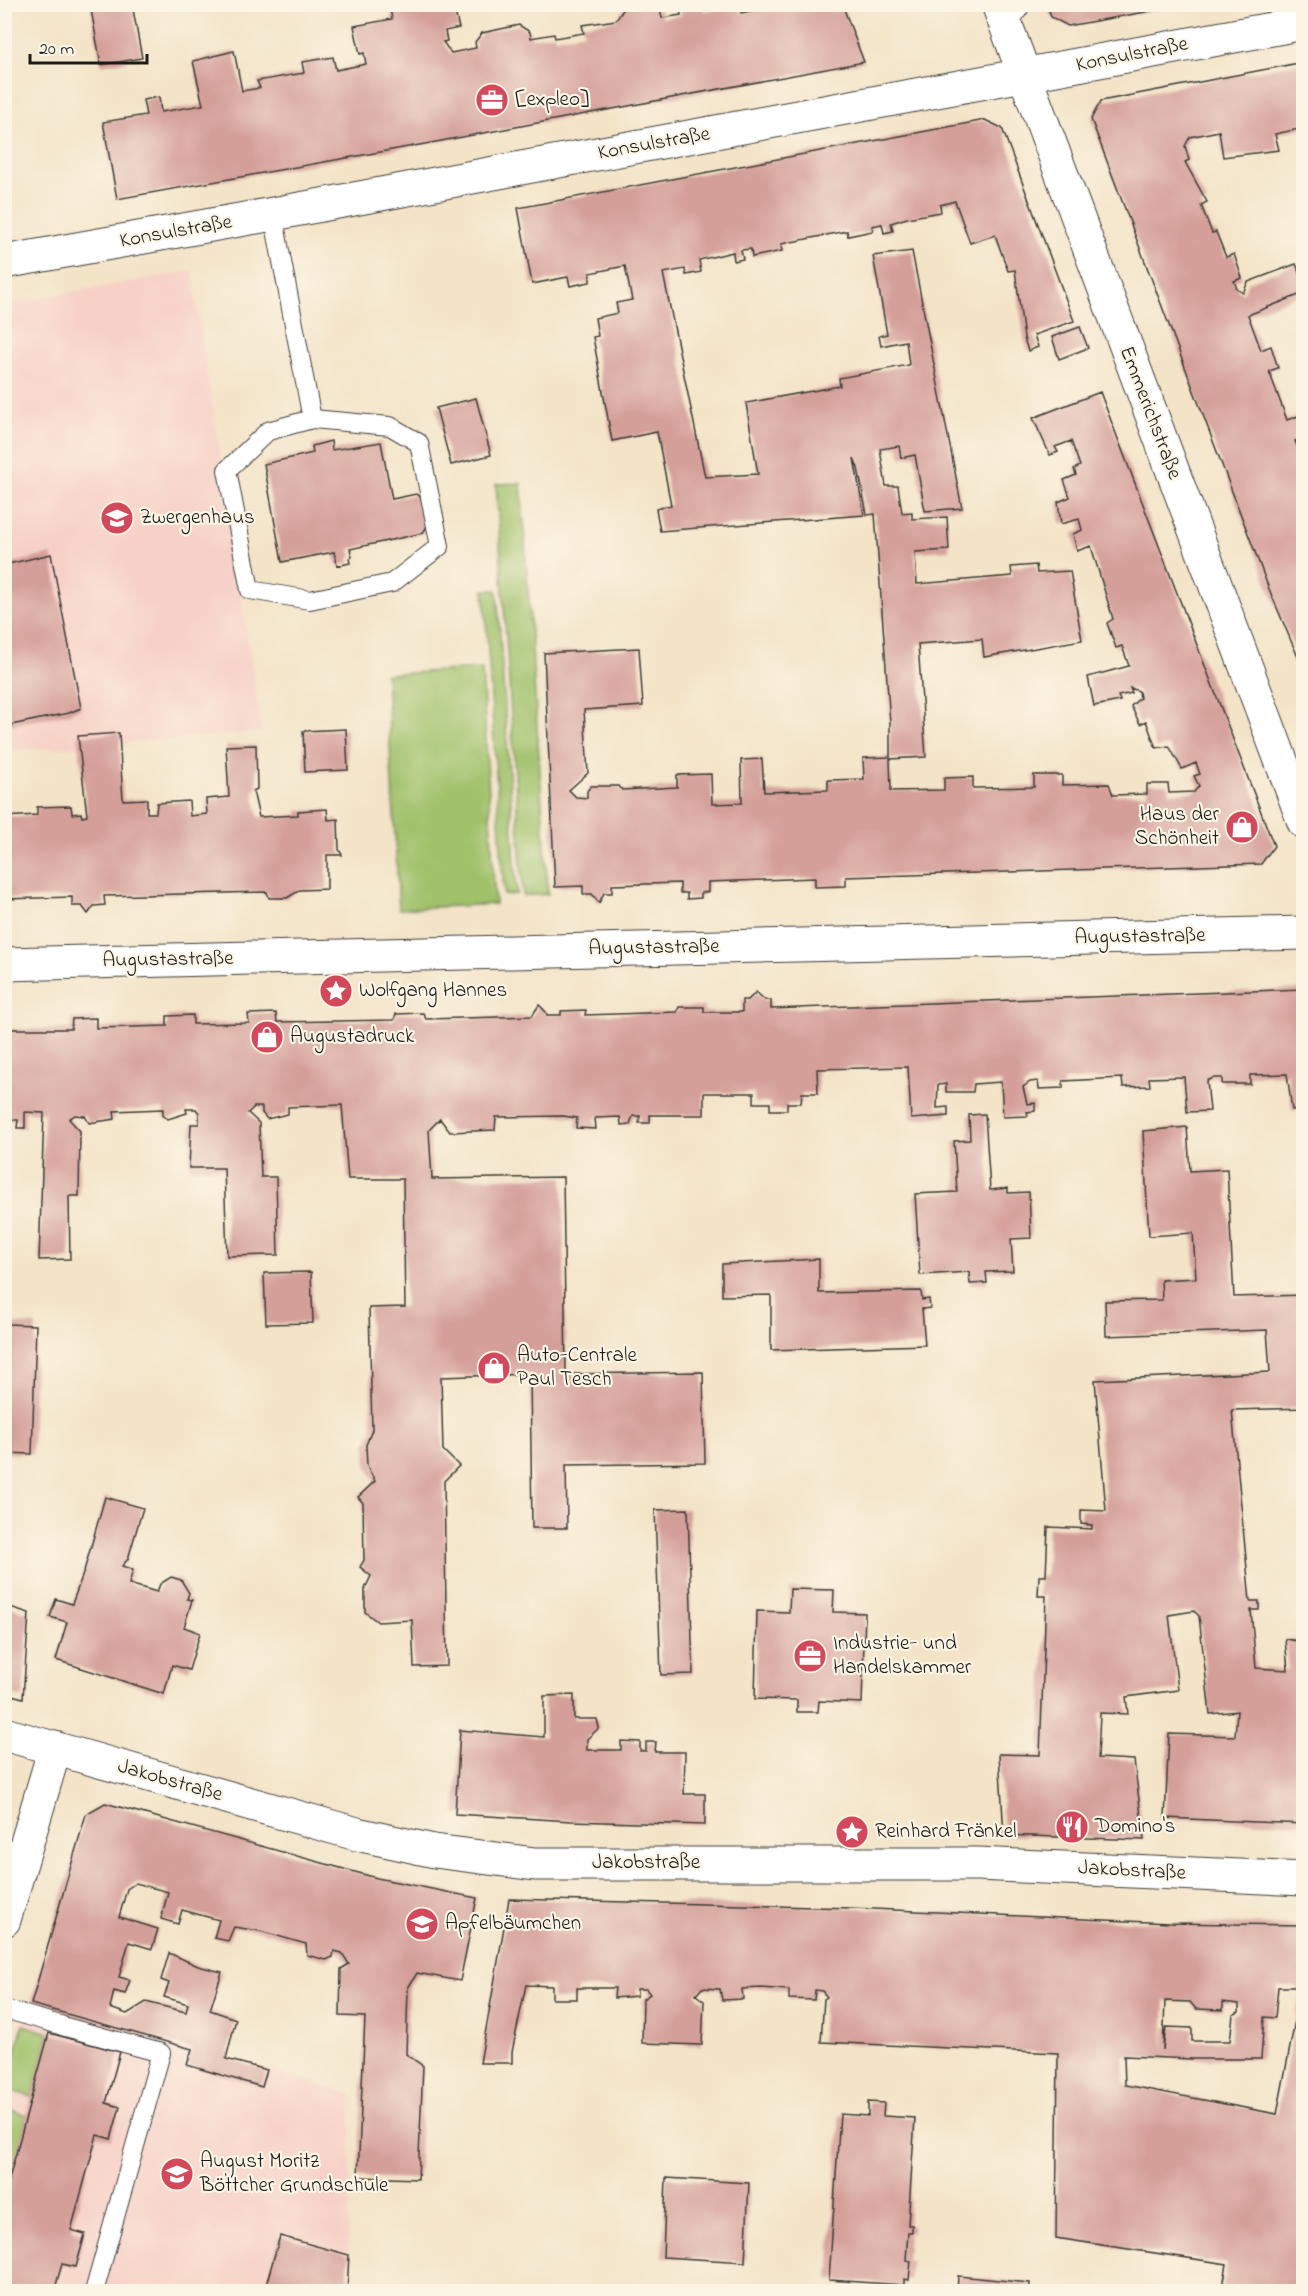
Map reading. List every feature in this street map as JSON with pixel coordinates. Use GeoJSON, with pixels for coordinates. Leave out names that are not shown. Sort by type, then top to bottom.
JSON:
{"type":"FeatureCollection","features":[{"type":"Feature","properties":{"kind":"street","name":"Emmerichstraße"},"geometry":{"type":"LineString","coordinates":[[1008,12],[1024,75],[1304,822]]}},
{"type":"Feature","properties":{"kind":"street","name":"Konsulstraße"},"geometry":{"type":"LineString","coordinates":[[4,262],[1304,23]]}},
{"type":"Feature","properties":{"kind":"street","name":"Augustastraße"},"geometry":{"type":"LineString","coordinates":[[4,964],[1304,933]]}},
{"type":"Feature","properties":{"kind":"street","name":"Jakobstraße"},"geometry":{"type":"LineString","coordinates":[[4,1734],[357,1834],[434,1851],[535,1864],[978,1864],[1304,1879]]}},
{"type":"Feature","properties":{"kind":"street"},"geometry":{"type":"LineString","coordinates":[[4,1920],[55,1748]]}},
{"type":"Feature","properties":{"kind":"lane"},"geometry":{"type":"LineString","coordinates":[[273,214],[312,420]]}},
{"type":"Feature","properties":{"kind":"lane"},"geometry":{"type":"LineString","coordinates":[[312,420],[390,426],[419,443],[440,546],[392,584],[310,600],[250,590],[227,470],[268,431],[312,420]]}},
{"type":"Feature","properties":{"kind":"lane"},"geometry":{"type":"LineString","coordinates":[[4,2009],[161,2053],[94,2292]]}},
{"type":"Feature","properties":{"kind":"shaded area","name":"Zwergenhaus"},"geometry":{"type":"Polygon","coordinates":[[[192,271],[262,732],[119,743],[118,733],[78,736],[79,747],[5,750],[4,304],[192,271]]]}},
{"type":"Feature","properties":{"kind":"shaded area","name":"August Moritz Böttcher Grundschule"},"geometry":{"type":"Polygon","coordinates":[[[28,2003],[352,2094],[347,2291],[5,2292],[5,2086],[28,2003]]]}},
{"type":"Feature","properties":{"kind":"green space"},"geometry":{"type":"Polygon","coordinates":[[[521,483],[548,894],[523,896],[496,484],[521,483]]]}},
{"type":"Feature","properties":{"kind":"green space"},"geometry":{"type":"Polygon","coordinates":[[[484,590],[497,590],[517,894],[504,895],[484,590]]]}},
{"type":"Feature","properties":{"kind":"green space"},"geometry":{"type":"Polygon","coordinates":[[[482,669],[495,904],[399,909],[386,674],[482,669]]]}},
{"type":"Feature","properties":{"kind":"green space"},"geometry":{"type":"Polygon","coordinates":[[[23,2025],[49,2033],[32,2097],[5,2089],[23,2025]]]}},
{"type":"Feature","properties":{"kind":"green space"},"geometry":{"type":"Polygon","coordinates":[[[5,2109],[27,2115],[5,2197],[5,2109]]]}},
{"type":"Feature","properties":{"kind":"building"},"geometry":{"type":"Polygon","coordinates":[[[90,4],[132,4],[142,58],[101,65],[90,4]]]}},
{"type":"Feature","properties":{"kind":"building"},"geometry":{"type":"Polygon","coordinates":[[[403,4],[453,4],[459,28],[445,31],[447,41],[443,42],[451,53],[476,48],[475,42],[482,33],[519,25],[530,32],[531,38],[554,34],[555,38],[584,33],[582,25],[616,20],[627,4],[659,4],[662,18],[681,15],[680,6],[689,4],[703,4],[704,11],[739,5],[741,13],[773,7],[773,4],[797,4],[798,10],[808,8],[807,4],[842,4],[864,62],[117,199],[103,122],[146,115],[143,100],[159,97],[161,112],[203,105],[193,61],[234,51],[242,91],[260,88],[257,81],[304,73],[302,62],[333,57],[336,70],[366,64],[364,53],[360,54],[354,26],[392,19],[390,9],[403,4]]]}},
{"type":"Feature","properties":{"kind":"building"},"geometry":{"type":"Polygon","coordinates":[[[1050,4],[1178,4],[1178,6],[1068,26],[1051,17],[1048,7],[1050,4]]]}},
{"type":"Feature","properties":{"kind":"building"},"geometry":{"type":"Polygon","coordinates":[[[4,48],[10,76],[4,77],[4,48]]]}},
{"type":"Feature","properties":{"kind":"building"},"geometry":{"type":"Polygon","coordinates":[[[1304,62],[1304,128],[1275,134],[1279,150],[1223,157],[1219,131],[1190,137],[1185,146],[1189,160],[1185,162],[1207,202],[1201,205],[1212,233],[1216,232],[1226,257],[1234,254],[1242,278],[1234,281],[1237,289],[1243,293],[1248,282],[1296,264],[1304,283],[1304,293],[1248,315],[1261,350],[1271,346],[1278,368],[1269,371],[1287,420],[1298,416],[1304,434],[1304,438],[1295,441],[1304,464],[1303,669],[1269,589],[1091,119],[1101,101],[1304,62]]]}},
{"type":"Feature","properties":{"kind":"building"},"geometry":{"type":"Polygon","coordinates":[[[985,120],[1002,128],[1074,321],[1034,335],[1038,347],[1028,351],[1024,338],[1015,270],[1008,271],[995,235],[970,243],[955,201],[940,205],[941,212],[891,223],[893,231],[884,233],[882,224],[872,226],[873,231],[848,236],[847,231],[781,244],[782,251],[752,257],[751,249],[741,250],[743,259],[734,261],[733,252],[699,260],[701,272],[686,275],[685,269],[663,273],[705,477],[758,474],[746,403],[840,386],[839,378],[909,365],[906,341],[881,346],[879,336],[887,334],[873,256],[912,251],[962,508],[925,511],[915,455],[901,458],[899,446],[880,449],[886,486],[898,486],[902,513],[912,512],[912,519],[947,517],[949,550],[915,552],[917,584],[1012,576],[1011,567],[1036,565],[1037,573],[1070,571],[1082,640],[984,657],[982,639],[918,644],[926,757],[890,759],[891,791],[944,790],[944,778],[973,777],[973,788],[1034,787],[1034,775],[1062,775],[1062,785],[1109,784],[1113,795],[1147,794],[1147,784],[1168,784],[1169,793],[1194,792],[1199,786],[1194,776],[1200,774],[1196,763],[1182,769],[1169,746],[1156,748],[1146,721],[1140,724],[1131,706],[1140,698],[1139,691],[1130,688],[1132,693],[1118,696],[1120,701],[1094,706],[1088,677],[1129,666],[1122,646],[1116,648],[1107,623],[1113,619],[1091,546],[1077,551],[1073,534],[1082,530],[1079,519],[1061,524],[1058,502],[1070,497],[1064,480],[1076,475],[1074,469],[1080,466],[1071,441],[1055,447],[1058,452],[1050,455],[1033,418],[1100,392],[1274,846],[1261,864],[846,877],[846,886],[815,887],[815,878],[708,882],[708,892],[701,893],[701,898],[687,899],[687,893],[680,893],[680,883],[612,885],[612,893],[604,893],[599,903],[592,894],[583,894],[583,886],[555,887],[544,653],[639,648],[643,706],[584,710],[588,773],[569,790],[576,797],[587,798],[587,791],[591,786],[619,786],[622,790],[677,787],[677,775],[711,774],[712,804],[742,803],[741,760],[762,759],[764,792],[828,790],[828,780],[864,779],[863,758],[890,757],[890,723],[875,514],[867,515],[854,458],[864,515],[660,531],[656,509],[671,505],[657,432],[612,441],[593,337],[598,336],[595,318],[618,313],[616,303],[632,300],[625,266],[590,273],[590,282],[570,286],[568,277],[532,284],[518,208],[985,120]]]}},
{"type":"Feature","properties":{"kind":"building"},"geometry":{"type":"Polygon","coordinates":[[[1080,327],[1088,348],[1059,359],[1052,337],[1080,327]]]}},
{"type":"Feature","properties":{"kind":"building"},"geometry":{"type":"Polygon","coordinates":[[[476,398],[491,455],[451,465],[436,408],[476,398]]]}},
{"type":"Feature","properties":{"kind":"building"},"geometry":{"type":"Polygon","coordinates":[[[331,441],[332,450],[381,442],[392,499],[416,494],[424,500],[428,524],[423,533],[350,549],[352,557],[349,558],[350,563],[337,566],[334,552],[282,562],[264,464],[313,453],[312,446],[331,441]]]}},
{"type":"Feature","properties":{"kind":"building"},"geometry":{"type":"Polygon","coordinates":[[[51,554],[81,708],[69,713],[6,726],[4,565],[51,554]]]}},
{"type":"Feature","properties":{"kind":"building"},"geometry":{"type":"Polygon","coordinates":[[[346,729],[348,770],[305,772],[303,731],[346,729]]]}},
{"type":"Feature","properties":{"kind":"building"},"geometry":{"type":"Polygon","coordinates":[[[119,733],[123,800],[147,799],[147,813],[156,813],[157,803],[189,801],[190,816],[207,814],[206,799],[229,797],[226,746],[256,745],[257,789],[253,791],[259,817],[298,815],[298,811],[327,809],[328,820],[338,819],[339,849],[342,855],[327,855],[327,889],[300,890],[287,898],[269,898],[267,892],[104,896],[105,905],[94,906],[88,914],[82,906],[72,906],[72,897],[4,899],[4,817],[37,815],[37,807],[71,806],[72,814],[81,813],[82,817],[87,816],[78,736],[119,733]]]}},
{"type":"Feature","properties":{"kind":"building"},"geometry":{"type":"Polygon","coordinates":[[[1304,989],[1304,1109],[1292,1110],[1287,1074],[1250,1075],[1250,1084],[1222,1084],[1222,1078],[1213,1078],[1207,1081],[1210,1111],[1187,1112],[1184,1077],[1149,1078],[1150,1086],[1123,1087],[1122,1078],[1063,1081],[1063,1088],[1039,1089],[1038,1081],[1030,1082],[1023,1087],[1027,1104],[1035,1103],[1035,1111],[1027,1112],[1028,1116],[1003,1117],[1001,1082],[974,1084],[973,1092],[946,1092],[946,1084],[938,1085],[937,1108],[948,1107],[948,1116],[911,1119],[908,1067],[817,1069],[818,1093],[802,1093],[801,1103],[787,1103],[787,1110],[770,1110],[770,1103],[754,1103],[754,1093],[704,1093],[704,1115],[650,1115],[650,1123],[639,1123],[640,1116],[633,1116],[630,1124],[621,1125],[620,1117],[595,1118],[596,1129],[576,1128],[577,1118],[563,1116],[496,1117],[495,1130],[450,1132],[440,1119],[429,1130],[432,1179],[563,1177],[566,1374],[703,1372],[705,1463],[566,1465],[567,1528],[532,1528],[530,1374],[441,1377],[443,1450],[459,1466],[444,1481],[447,1666],[414,1667],[412,1620],[378,1622],[365,1612],[365,1589],[371,1576],[360,1567],[364,1560],[363,1503],[358,1497],[375,1481],[367,1466],[366,1445],[372,1430],[369,1308],[405,1307],[403,1179],[348,1179],[342,1105],[288,1107],[288,1114],[267,1119],[262,1113],[262,1107],[254,1107],[248,1113],[259,1123],[261,1177],[276,1177],[278,1255],[227,1256],[224,1168],[189,1168],[191,1124],[199,1124],[199,1113],[196,1109],[186,1109],[187,1113],[168,1119],[163,1116],[163,1109],[114,1111],[115,1119],[89,1123],[85,1116],[75,1115],[69,1119],[80,1131],[79,1196],[69,1196],[70,1259],[39,1260],[44,1113],[25,1112],[25,1128],[17,1128],[18,1120],[4,1120],[4,1029],[71,1029],[72,1019],[96,1018],[96,1028],[167,1026],[167,1016],[193,1015],[193,1024],[249,1023],[248,1014],[276,1013],[277,1022],[394,1020],[396,1014],[423,1013],[426,1019],[532,1016],[539,1005],[547,1015],[561,1015],[561,1011],[586,1010],[585,1015],[677,1012],[679,1007],[704,1007],[704,1012],[742,1012],[742,1000],[748,1000],[756,992],[765,1000],[771,1000],[771,1009],[1304,989]]]}},
{"type":"Feature","properties":{"kind":"building"},"geometry":{"type":"Polygon","coordinates":[[[985,1114],[990,1190],[1008,1188],[1008,1193],[1029,1192],[1031,1238],[1011,1239],[1013,1271],[986,1272],[987,1283],[970,1284],[969,1272],[920,1275],[915,1194],[957,1192],[954,1141],[970,1140],[969,1115],[985,1114]]]}},
{"type":"Feature","properties":{"kind":"building"},"geometry":{"type":"Polygon","coordinates":[[[1187,1127],[1190,1171],[1227,1169],[1234,1297],[1304,1295],[1304,1408],[1232,1410],[1250,1601],[1259,1601],[1259,1610],[1251,1610],[1256,1668],[1288,1670],[1285,1639],[1304,1642],[1304,1824],[1165,1818],[1169,1734],[1235,1736],[1237,1711],[1210,1714],[1199,1616],[1194,1611],[1169,1615],[1178,1690],[1126,1697],[1128,1714],[1100,1713],[1098,1758],[1134,1760],[1144,1840],[1004,1835],[999,1754],[1040,1755],[1046,1596],[1038,1596],[1039,1576],[1046,1576],[1048,1527],[1092,1529],[1092,1525],[1081,1524],[1081,1510],[1106,1511],[1095,1380],[1270,1372],[1267,1330],[1106,1336],[1105,1301],[1162,1300],[1161,1280],[1196,1278],[1193,1233],[1149,1236],[1143,1131],[1187,1127]]]}},
{"type":"Feature","properties":{"kind":"building"},"geometry":{"type":"Polygon","coordinates":[[[819,1259],[819,1293],[921,1291],[922,1300],[929,1299],[930,1308],[922,1309],[925,1345],[771,1350],[771,1295],[722,1296],[722,1264],[819,1259]]]}},
{"type":"Feature","properties":{"kind":"building"},"geometry":{"type":"Polygon","coordinates":[[[311,1272],[313,1323],[266,1324],[264,1273],[311,1272]]]}},
{"type":"Feature","properties":{"kind":"building"},"geometry":{"type":"Polygon","coordinates":[[[4,1324],[36,1325],[32,1454],[4,1453],[4,1324]]]}},
{"type":"Feature","properties":{"kind":"building"},"geometry":{"type":"Polygon","coordinates":[[[105,1497],[143,1508],[128,1559],[122,1566],[133,1570],[129,1584],[157,1592],[160,1584],[171,1577],[181,1580],[189,1593],[187,1599],[192,1600],[184,1627],[200,1633],[189,1670],[172,1665],[164,1694],[56,1660],[67,1622],[50,1617],[56,1599],[72,1604],[105,1497]]]}},
{"type":"Feature","properties":{"kind":"building"},"geometry":{"type":"Polygon","coordinates":[[[688,1509],[693,1674],[661,1675],[655,1510],[688,1509]]]}},
{"type":"Feature","properties":{"kind":"building","name":"Industrie- und Handelskammer"},"geometry":{"type":"Polygon","coordinates":[[[790,1589],[834,1590],[833,1612],[865,1613],[862,1703],[819,1701],[818,1712],[797,1712],[797,1700],[755,1699],[757,1611],[789,1612],[790,1589]]]}},
{"type":"Feature","properties":{"kind":"building"},"geometry":{"type":"Polygon","coordinates":[[[4,1605],[29,1613],[23,1698],[4,1693],[4,1605]]]}},
{"type":"Feature","properties":{"kind":"building"},"geometry":{"type":"Polygon","coordinates":[[[574,1695],[574,1719],[597,1719],[599,1728],[587,1739],[587,1750],[621,1750],[621,1741],[640,1742],[640,1751],[646,1751],[646,1742],[656,1742],[655,1752],[685,1752],[684,1794],[705,1794],[705,1825],[571,1821],[455,1814],[460,1730],[544,1737],[544,1696],[574,1695]]]}},
{"type":"Feature","properties":{"kind":"building"},"geometry":{"type":"Polygon","coordinates":[[[105,1803],[377,1878],[477,1898],[460,1981],[417,1973],[408,1988],[406,2054],[423,2066],[418,2179],[358,2177],[365,2017],[340,2016],[341,1969],[349,1964],[342,1953],[334,1951],[333,1957],[326,1960],[307,1955],[306,1944],[260,1931],[234,1927],[228,1941],[214,1938],[219,1920],[182,1910],[178,1924],[161,1919],[168,1892],[136,1883],[127,1889],[119,1917],[158,1929],[152,1949],[129,1942],[119,1977],[130,1980],[125,1994],[114,1991],[110,2008],[127,2014],[146,2002],[186,2012],[188,2004],[164,1997],[169,1983],[161,1980],[169,1953],[198,1966],[222,1972],[210,2010],[236,2019],[226,2059],[267,2070],[262,2087],[187,2065],[192,2049],[31,2004],[86,1814],[105,1803]]]}},
{"type":"Feature","properties":{"kind":"building"},"geometry":{"type":"Polygon","coordinates":[[[509,1899],[853,1908],[1169,1923],[1304,1925],[1304,2292],[1222,2292],[1227,2264],[1056,2238],[1058,2053],[821,2042],[824,1999],[827,1997],[822,1991],[815,1990],[814,2000],[789,1999],[789,1990],[761,1988],[742,1989],[743,1999],[722,2000],[720,1989],[702,1988],[696,1995],[704,2001],[702,2045],[642,2043],[643,1999],[650,1994],[646,1989],[637,1989],[637,1996],[614,1998],[615,1988],[577,1988],[577,1999],[552,1999],[552,1986],[526,1985],[512,2052],[512,2063],[480,2063],[509,1899]],[[1278,1987],[1275,2018],[1264,2017],[1261,2059],[1124,2056],[1125,2085],[1277,2114],[1300,1995],[1298,1987],[1278,1987]],[[1165,2001],[1163,2050],[1166,2027],[1192,2028],[1192,2041],[1230,2041],[1233,2015],[1239,2012],[1239,2004],[1223,2002],[1223,2010],[1196,2009],[1190,2002],[1165,2001]]]}},
{"type":"Feature","properties":{"kind":"building"},"geometry":{"type":"Polygon","coordinates":[[[49,2033],[120,2052],[106,2103],[120,2107],[111,2139],[97,2135],[71,2230],[85,2234],[76,2267],[62,2264],[54,2292],[4,2292],[4,2197],[49,2033]]]}},
{"type":"Feature","properties":{"kind":"building"},"geometry":{"type":"Polygon","coordinates":[[[868,2102],[884,2103],[883,2116],[915,2118],[908,2225],[912,2225],[912,2232],[908,2232],[906,2260],[911,2261],[909,2280],[904,2279],[904,2285],[829,2280],[840,2114],[868,2116],[868,2102]]]}},
{"type":"Feature","properties":{"kind":"building"},"geometry":{"type":"Polygon","coordinates":[[[666,2178],[749,2183],[745,2262],[663,2257],[666,2178]]]}},
{"type":"Feature","properties":{"kind":"building"},"geometry":{"type":"Polygon","coordinates":[[[280,2236],[349,2255],[347,2292],[264,2292],[280,2236]]]}},
{"type":"Feature","properties":{"kind":"building"},"geometry":{"type":"Polygon","coordinates":[[[958,2276],[1030,2283],[1029,2292],[957,2292],[958,2276]]]}},
{"type":"Feature","properties":{"kind":"place","name":"[expleo]"},"geometry":{"type":"Point","coordinates":[492,100]}},
{"type":"Feature","properties":{"kind":"place","name":"Zwergenhaus"},"geometry":{"type":"Point","coordinates":[117,518]}},
{"type":"Feature","properties":{"kind":"place","name":"Haus der Schönheit"},"geometry":{"type":"Point","coordinates":[1242,827]}},
{"type":"Feature","properties":{"kind":"place","name":"Wolfgang Hannes"},"geometry":{"type":"Point","coordinates":[336,991]}},
{"type":"Feature","properties":{"kind":"place","name":"Augustadruck"},"geometry":{"type":"Point","coordinates":[267,1037]}},
{"type":"Feature","properties":{"kind":"place","name":"Auto-Centrale Paul Tesch"},"geometry":{"type":"Point","coordinates":[494,1368]}},
{"type":"Feature","properties":{"kind":"place","name":"Industrie- und Handelskammer"},"geometry":{"type":"Point","coordinates":[810,1656]}},
{"type":"Feature","properties":{"kind":"place","name":"Domino's"},"geometry":{"type":"Point","coordinates":[1072,1827]}},
{"type":"Feature","properties":{"kind":"place","name":"Reinhard Fränkel"},"geometry":{"type":"Point","coordinates":[852,1832]}},
{"type":"Feature","properties":{"kind":"place","name":"Apfelbäumchen"},"geometry":{"type":"Point","coordinates":[422,1924]}},
{"type":"Feature","properties":{"kind":"place","name":"August Moritz Böttcher Grundschule"},"geometry":{"type":"Point","coordinates":[177,2174]}}]}
